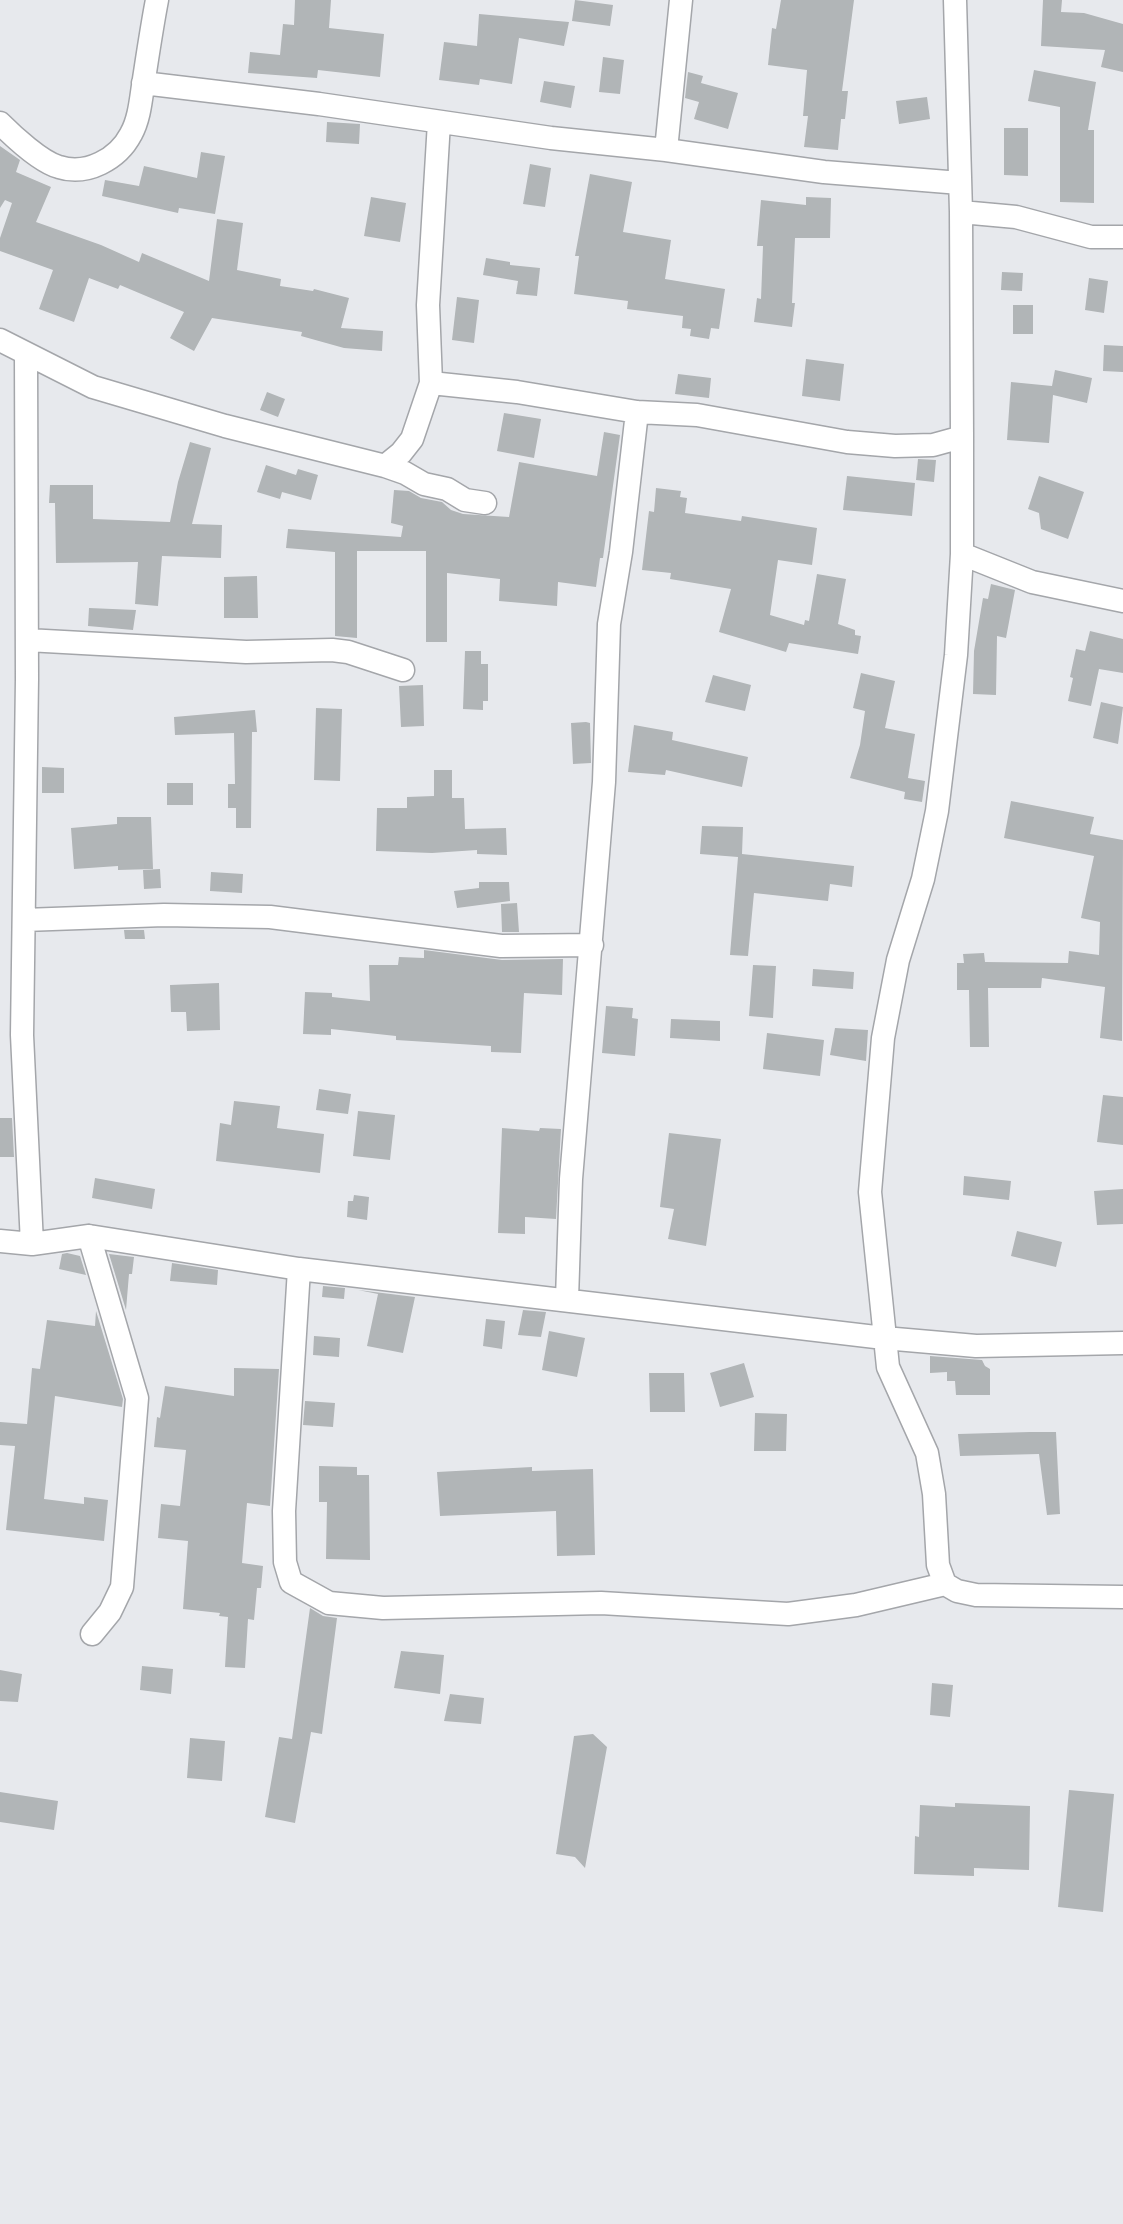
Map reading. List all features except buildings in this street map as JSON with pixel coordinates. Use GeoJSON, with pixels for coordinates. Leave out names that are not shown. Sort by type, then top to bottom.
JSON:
{"type":"FeatureCollection","features":[{"type":"Feature","properties":{"kind":"street"},"geometry":{"type":"LineString","coordinates":[[0,123],[56,167],[80,170],[96,166],[114,155],[132,133],[157,0]]}},
{"type":"Feature","properties":{"kind":"street"},"geometry":{"type":"LineString","coordinates":[[666,150],[681,0]]}},
{"type":"Feature","properties":{"kind":"street"},"geometry":{"type":"LineString","coordinates":[[955,0],[961,212],[962,554],[956,655],[937,811],[923,879],[898,960],[883,1038],[876,1107],[870,1192],[884,1338],[888,1367],[927,1453],[934,1494],[938,1565],[945,1584],[957,1591],[976,1595],[1123,1597]]}},
{"type":"Feature","properties":{"kind":"street"},"geometry":{"type":"LineString","coordinates":[[143,83],[824,172],[960,183]]}},
{"type":"Feature","properties":{"kind":"street"},"geometry":{"type":"LineString","coordinates":[[385,466],[412,439],[431,383],[428,305],[439,122]]}},
{"type":"Feature","properties":{"kind":"street"},"geometry":{"type":"LineString","coordinates":[[961,212],[1016,217],[1091,237],[1123,237]]}},
{"type":"Feature","properties":{"kind":"street"},"geometry":{"type":"LineString","coordinates":[[0,340],[93,387],[225,426],[385,466],[424,484],[447,489],[465,500],[485,503]]}},
{"type":"Feature","properties":{"kind":"street"},"geometry":{"type":"LineString","coordinates":[[26,355],[27,640],[22,1035],[32,1244]]}},
{"type":"Feature","properties":{"kind":"street"},"geometry":{"type":"LineString","coordinates":[[26,403],[53,382],[69,377]]}},
{"type":"Feature","properties":{"kind":"street"},"geometry":{"type":"LineString","coordinates":[[431,383],[517,392],[637,412],[697,415],[847,442],[933,445],[962,437]]}},
{"type":"Feature","properties":{"kind":"street"},"geometry":{"type":"LineString","coordinates":[[567,1299],[571,1179],[604,782],[609,624],[621,552],[637,412]]}},
{"type":"Feature","properties":{"kind":"street"},"geometry":{"type":"LineString","coordinates":[[962,554],[1032,582],[1123,601]]}},
{"type":"Feature","properties":{"kind":"street"},"geometry":{"type":"LineString","coordinates":[[27,640],[246,652],[332,650],[348,652],[403,670]]}},
{"type":"Feature","properties":{"kind":"street"},"geometry":{"type":"LineString","coordinates":[[24,920],[164,915],[270,917],[501,946],[592,945]]}},
{"type":"Feature","properties":{"kind":"street"},"geometry":{"type":"LineString","coordinates":[[0,1241],[32,1244],[89,1236],[299,1269],[884,1338],[976,1346],[1123,1343]]}},
{"type":"Feature","properties":{"kind":"street"},"geometry":{"type":"LineString","coordinates":[[89,1236],[137,1398],[122,1587],[110,1612],[92,1634]]}},
{"type":"Feature","properties":{"kind":"street"},"geometry":{"type":"LineString","coordinates":[[299,1269],[284,1511],[285,1562],[291,1582],[329,1603],[383,1608],[601,1603],[788,1614],[856,1605],[945,1584]]}}]}
